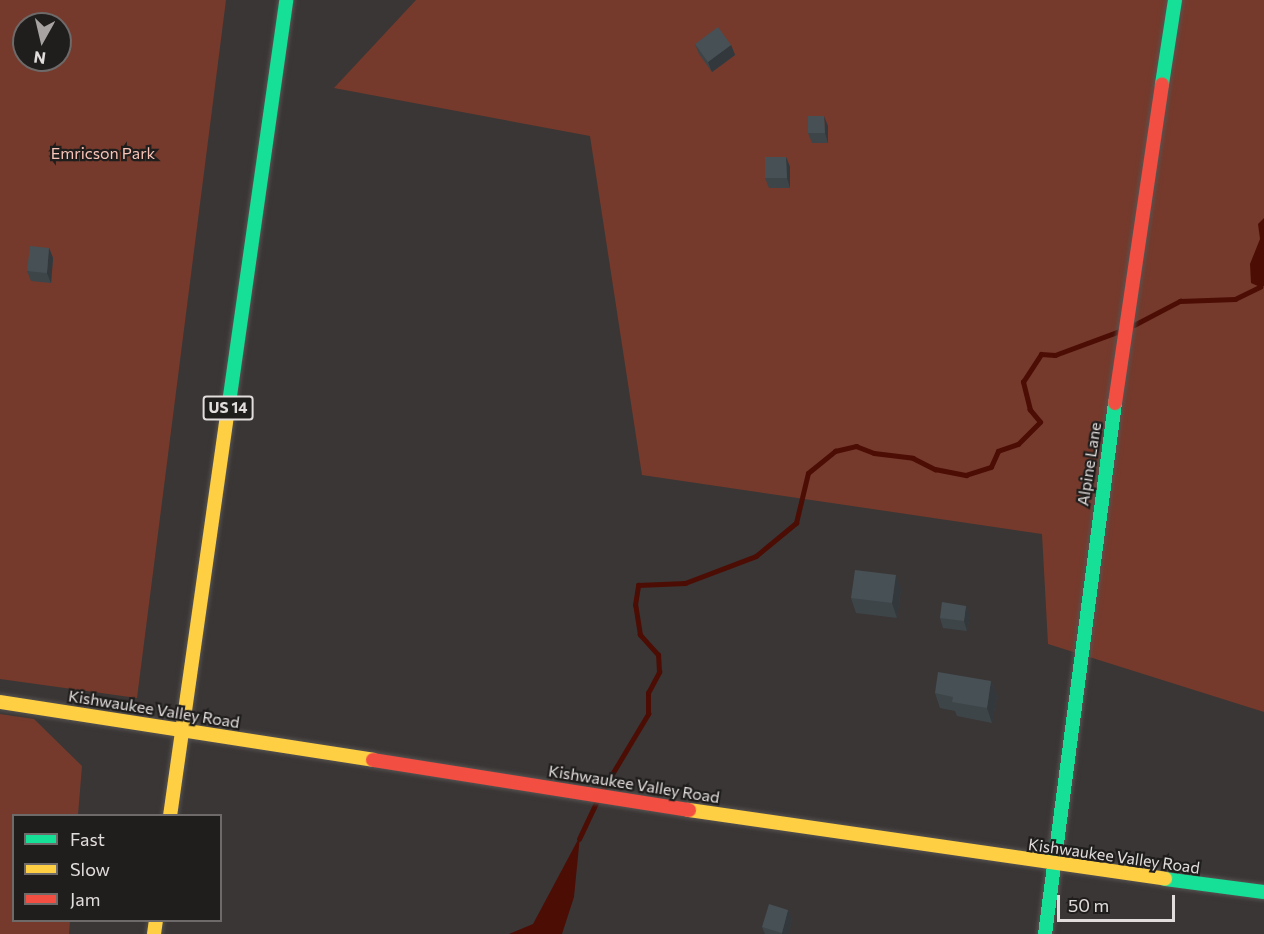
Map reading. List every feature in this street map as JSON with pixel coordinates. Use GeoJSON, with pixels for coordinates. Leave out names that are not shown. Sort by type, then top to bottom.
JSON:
{"type":"FeatureCollection","features":[{"type":"Feature","properties":{"kind":"street","name":"US 14"},"geometry":{"type":"LineString","coordinates":[[170,814],[286,0]]}},
{"type":"Feature","properties":{"kind":"street","name":"Alpine Lane"},"geometry":{"type":"LineString","coordinates":[[1045,934],[1056,865],[1096,528],[1175,0]]}},
{"type":"Feature","properties":{"kind":"street","name":"Kishwaukee Valley Road"},"geometry":{"type":"LineString","coordinates":[[0,702],[1056,865],[1264,892]]}},
{"type":"Feature","properties":{"kind":"green space","name":"Emricson Park"},"geometry":{"type":"Polygon","coordinates":[[[0,0],[226,0],[137,698],[0,679],[0,0]]]}},
{"type":"Feature","properties":{"kind":"green space"},"geometry":{"type":"Polygon","coordinates":[[[416,0],[1264,0],[1264,712],[1048,644],[1042,534],[642,475],[590,136],[334,88],[416,0]]]}},
{"type":"Feature","properties":{"kind":"green space"},"geometry":{"type":"Polygon","coordinates":[[[0,714],[34,719],[82,766],[78,814],[12,814],[12,922],[70,922],[69,934],[0,934],[0,714]]]}},
{"type":"Feature","properties":{"kind":"shaded area"},"geometry":{"type":"Polygon","coordinates":[[[1264,218],[1264,286],[1260,287],[1251,283],[1250,264],[1260,239],[1258,224],[1264,218]]]}},
{"type":"Feature","properties":{"kind":"shaded area"},"geometry":{"type":"Polygon","coordinates":[[[580,836],[574,897],[562,934],[509,934],[533,924],[580,836]]]}},
{"type":"Feature","properties":{"kind":"building"},"geometry":{"type":"Polygon","coordinates":[[[718,27],[731,45],[708,62],[695,44],[718,27]]]}},
{"type":"Feature","properties":{"kind":"building"},"geometry":{"type":"Polygon","coordinates":[[[808,116],[824,116],[825,133],[808,133],[808,116]]]}},
{"type":"Feature","properties":{"kind":"building"},"geometry":{"type":"Polygon","coordinates":[[[765,157],[786,157],[787,178],[765,178],[765,157]]]}},
{"type":"Feature","properties":{"kind":"building"},"geometry":{"type":"Polygon","coordinates":[[[30,246],[49,248],[47,273],[27,271],[30,246]]]}},
{"type":"Feature","properties":{"kind":"building"},"geometry":{"type":"Polygon","coordinates":[[[855,570],[896,575],[892,603],[851,598],[855,570]]]}},
{"type":"Feature","properties":{"kind":"building"},"geometry":{"type":"Polygon","coordinates":[[[942,602],[966,606],[964,621],[940,618],[942,602]]]}},
{"type":"Feature","properties":{"kind":"building"},"geometry":{"type":"Polygon","coordinates":[[[938,672],[991,681],[987,708],[952,702],[953,697],[935,693],[938,672]]]}},
{"type":"Feature","properties":{"kind":"building"},"geometry":{"type":"Polygon","coordinates":[[[769,904],[788,910],[782,933],[762,927],[769,904]]]}},
{"type":"Feature","properties":{"kind":"waterway"},"geometry":{"type":"LineString","coordinates":[[1134,325],[1180,301],[1235,299],[1260,287]]}},
{"type":"Feature","properties":{"kind":"waterway"},"geometry":{"type":"LineString","coordinates":[[602,791],[648,714],[648,693],[659,672],[658,655],[640,635],[635,605],[638,585],[685,583],[756,556],[796,523],[808,473],[835,451],[856,446],[874,453],[913,458],[935,469],[966,475],[991,467],[998,451],[1018,444],[1040,422],[1030,410],[1023,382],[1041,354],[1055,355],[1120,331]]}},
{"type":"Feature","properties":{"kind":"waterway"},"geometry":{"type":"LineString","coordinates":[[579,839],[597,801]]}},
{"type":"Feature","properties":{"kind":"traffic: fast"},"geometry":{"type":"LineString","coordinates":[[229,403],[286,0]]}},
{"type":"Feature","properties":{"kind":"traffic: fast"},"geometry":{"type":"LineString","coordinates":[[1162,84],[1175,0]]}},
{"type":"Feature","properties":{"kind":"traffic: fast"},"geometry":{"type":"LineString","coordinates":[[1045,934],[1115,403]]}},
{"type":"Feature","properties":{"kind":"traffic: fast"},"geometry":{"type":"LineString","coordinates":[[1165,879],[1264,892]]}},
{"type":"Feature","properties":{"kind":"traffic: slow"},"geometry":{"type":"LineString","coordinates":[[170,814],[229,403]]}},
{"type":"Feature","properties":{"kind":"traffic: slow"},"geometry":{"type":"LineString","coordinates":[[0,702],[373,760]]}},
{"type":"Feature","properties":{"kind":"traffic: slow"},"geometry":{"type":"LineString","coordinates":[[689,810],[1165,879]]}},
{"type":"Feature","properties":{"kind":"traffic: slow"},"geometry":{"type":"LineString","coordinates":[[154,934],[156,922]]}},
{"type":"Feature","properties":{"kind":"traffic: jam"},"geometry":{"type":"LineString","coordinates":[[1115,403],[1162,84]]}},
{"type":"Feature","properties":{"kind":"traffic: jam"},"geometry":{"type":"LineString","coordinates":[[373,760],[689,810]]}}]}
